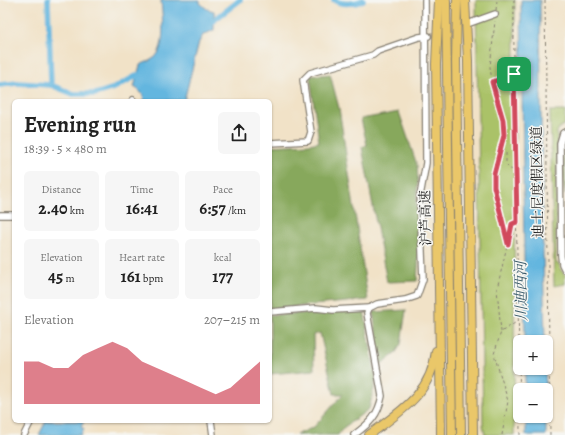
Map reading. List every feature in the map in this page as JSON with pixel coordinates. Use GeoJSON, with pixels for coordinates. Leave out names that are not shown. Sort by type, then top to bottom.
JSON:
{"type":"FeatureCollection","features":[{"type":"Feature","properties":{"kind":"highway","name":"沪芦高速"},"geometry":{"type":"LineString","coordinates":[[439,0],[436,64],[441,435]]}},
{"type":"Feature","properties":{"kind":"highway","name":"沪芦高速"},"geometry":{"type":"LineString","coordinates":[[446,0],[452,435]]}},
{"type":"Feature","properties":{"kind":"highway"},"geometry":{"type":"LineString","coordinates":[[457,0],[456,54],[461,435]]}},
{"type":"Feature","properties":{"kind":"highway"},"geometry":{"type":"LineString","coordinates":[[465,0],[468,61],[473,435]]}},
{"type":"Feature","properties":{"kind":"highway"},"geometry":{"type":"LineString","coordinates":[[369,435],[415,399],[428,379],[432,369],[437,344],[438,240]]}},
{"type":"Feature","properties":{"kind":"highway"},"geometry":{"type":"LineString","coordinates":[[471,301],[476,415],[479,435]]}},
{"type":"Feature","properties":{"kind":"street"},"geometry":{"type":"LineString","coordinates":[[272,312],[316,308],[333,310],[369,308],[377,304],[405,300],[417,296],[423,279],[420,196],[426,163],[425,0]]}},
{"type":"Feature","properties":{"kind":"street"},"geometry":{"type":"LineString","coordinates":[[470,23],[496,14]]}},
{"type":"Feature","properties":{"kind":"street"},"geometry":{"type":"LineString","coordinates":[[272,144],[308,141],[310,138],[312,132],[303,80],[310,73],[373,55],[426,36]]}},
{"type":"Feature","properties":{"kind":"street"},"geometry":{"type":"LineString","coordinates":[[565,132],[561,138],[560,150],[561,256],[562,264],[565,270]]}},
{"type":"Feature","properties":{"kind":"street"},"geometry":{"type":"LineString","coordinates":[[0,215],[12,215]]}},
{"type":"Feature","properties":{"kind":"street"},"geometry":{"type":"LineString","coordinates":[[354,435],[370,423],[380,406],[382,396],[367,313],[369,308]]}},
{"type":"Feature","properties":{"kind":"street"},"geometry":{"type":"LineString","coordinates":[[24,435],[30,423]]}},
{"type":"Feature","properties":{"kind":"street"},"geometry":{"type":"LineString","coordinates":[[212,423],[213,435]]}},
{"type":"Feature","properties":{"kind":"path"},"geometry":{"type":"LineString","coordinates":[[497,0],[490,67],[492,82],[503,120],[504,135],[494,174],[494,187],[508,244]]}},
{"type":"Feature","properties":{"kind":"path"},"geometry":{"type":"LineString","coordinates":[[514,0],[520,435]]}},
{"type":"Feature","properties":{"kind":"path","name":"迪士尼度假区绿道"},"geometry":{"type":"LineString","coordinates":[[545,0],[550,435]]}},
{"type":"Feature","properties":{"kind":"path"},"geometry":{"type":"LineString","coordinates":[[492,82],[514,74]]}},
{"type":"Feature","properties":{"kind":"path"},"geometry":{"type":"LineString","coordinates":[[501,147],[506,151],[506,165],[510,169],[516,170]]}},
{"type":"Feature","properties":{"kind":"path"},"geometry":{"type":"LineString","coordinates":[[502,435],[508,401],[494,354],[501,332],[497,289],[512,224],[517,222]]}},
{"type":"Feature","properties":{"kind":"path"},"geometry":{"type":"LineString","coordinates":[[501,332],[519,321]]}},
{"type":"Feature","properties":{"kind":"green space"},"geometry":{"type":"Polygon","coordinates":[[[476,0],[515,0],[514,335],[513,335],[514,435],[485,435],[483,425],[476,0]]]}},
{"type":"Feature","properties":{"kind":"green space"},"geometry":{"type":"Polygon","coordinates":[[[330,74],[339,108],[368,300],[272,309],[272,146],[319,142],[310,76],[330,74]]]}},
{"type":"Feature","properties":{"kind":"green space"},"geometry":{"type":"Polygon","coordinates":[[[550,111],[565,111],[565,124],[559,128],[557,132],[556,263],[559,264],[565,275],[565,284],[554,286],[550,111]]]}},
{"type":"Feature","properties":{"kind":"green space"},"geometry":{"type":"Polygon","coordinates":[[[399,112],[417,165],[418,182],[416,203],[419,251],[417,281],[387,282],[362,147],[367,145],[361,119],[399,112]]]}},
{"type":"Feature","properties":{"kind":"green space"},"geometry":{"type":"Polygon","coordinates":[[[565,138],[565,195],[563,183],[565,138]]]}},
{"type":"Feature","properties":{"kind":"green space"},"geometry":{"type":"Polygon","coordinates":[[[364,310],[376,379],[369,409],[343,428],[338,435],[296,435],[314,427],[343,394],[334,394],[320,333],[313,335],[314,370],[272,374],[272,315],[364,310]]]}},
{"type":"Feature","properties":{"kind":"green space"},"geometry":{"type":"Polygon","coordinates":[[[406,310],[401,344],[395,354],[381,364],[373,312],[406,310]]]}},
{"type":"Feature","properties":{"kind":"water"},"geometry":{"type":"Polygon","coordinates":[[[161,0],[200,0],[200,3],[207,9],[214,11],[214,30],[203,35],[199,42],[185,99],[144,99],[142,94],[134,87],[140,65],[154,58],[161,47],[163,22],[161,0]]]}},
{"type":"Feature","properties":{"kind":"water"},"geometry":{"type":"Polygon","coordinates":[[[521,0],[540,0],[545,335],[525,335],[521,0]]]}},
{"type":"Feature","properties":{"kind":"water"},"geometry":{"type":"Polygon","coordinates":[[[525,375],[545,375],[546,383],[525,383],[525,375]]]}},
{"type":"Feature","properties":{"kind":"water"},"geometry":{"type":"Polygon","coordinates":[[[45,423],[83,423],[81,427],[84,429],[81,435],[39,435],[45,423]]]}},
{"type":"Feature","properties":{"kind":"water"},"geometry":{"type":"Polygon","coordinates":[[[526,423],[546,423],[546,435],[526,435],[526,423]]]}},
{"type":"Feature","properties":{"kind":"waterway"},"geometry":{"type":"LineString","coordinates":[[48,0],[51,85]]}},
{"type":"Feature","properties":{"kind":"waterway"},"geometry":{"type":"LineString","coordinates":[[209,24],[240,0]]}},
{"type":"Feature","properties":{"kind":"waterway"},"geometry":{"type":"LineString","coordinates":[[334,0],[340,3],[363,0]]}},
{"type":"Feature","properties":{"kind":"waterway"},"geometry":{"type":"LineString","coordinates":[[0,85],[17,83],[51,85],[73,94],[95,94],[114,88],[142,73]]}},
{"type":"Feature","properties":{"kind":"tunnel"},"geometry":{"type":"LineString","coordinates":[[428,36],[468,23]]}},
{"type":"Feature","properties":{"kind":"route"},"geometry":{"type":"LineString","coordinates":[[514,74],[517,222],[512,224],[508,244],[494,187],[494,174],[504,135],[503,120],[492,82],[514,74]]}},
{"type":"Feature","properties":{"kind":"water label","name":"川迪西河"},"geometry":{"type":"Point","coordinates":[521,291]}}]}
